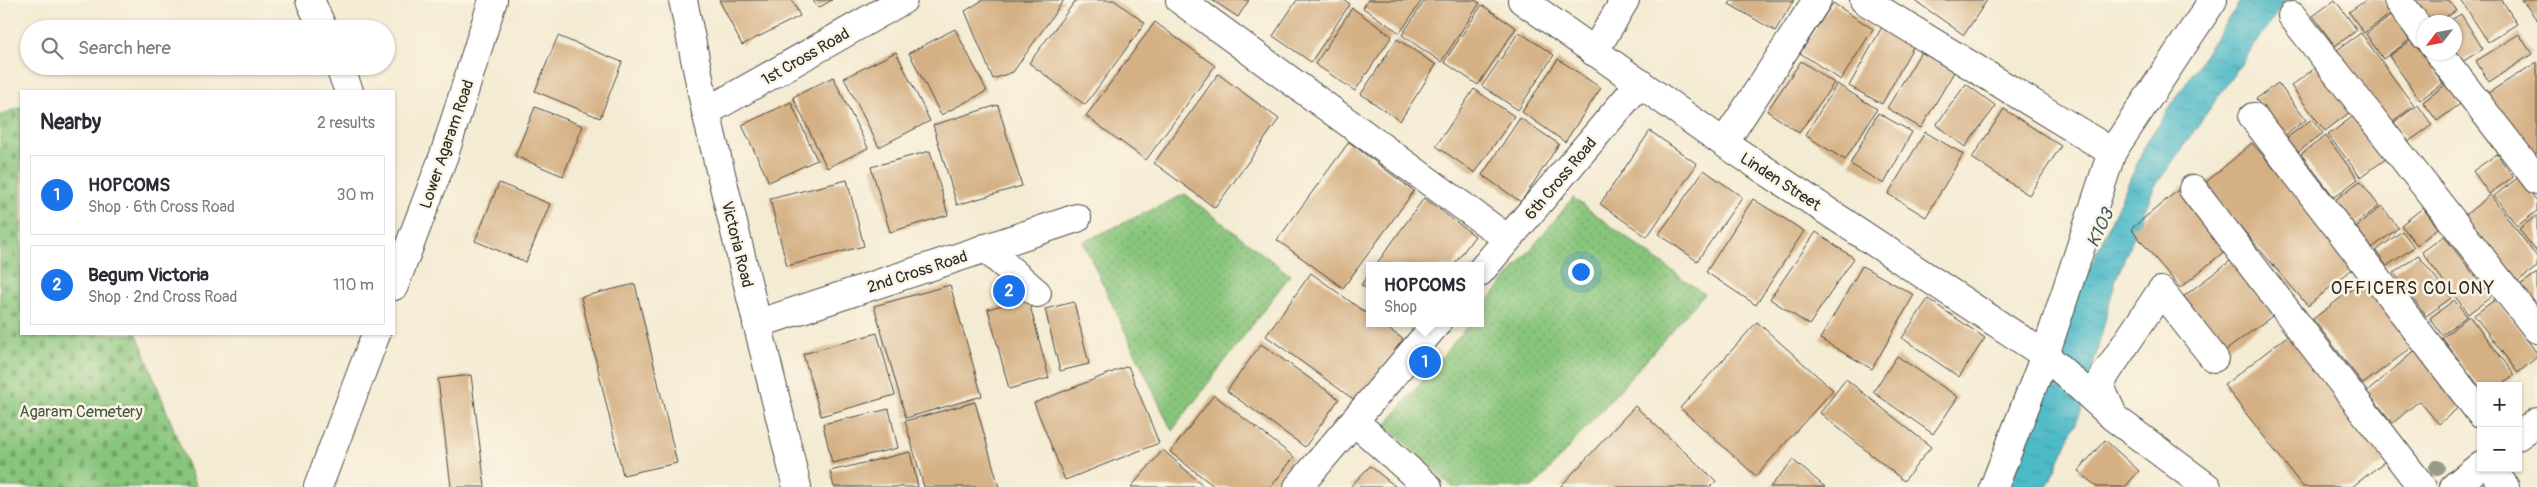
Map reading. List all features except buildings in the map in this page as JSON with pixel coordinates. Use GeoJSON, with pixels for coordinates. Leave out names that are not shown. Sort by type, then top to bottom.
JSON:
{"type":"FeatureCollection","features":[{"type":"Feature","properties":{"kind":"street"},"geometry":{"type":"LineString","coordinates":[[310,0],[319,20]]}},
{"type":"Feature","properties":{"kind":"street","name":"Lower Agaram Road"},"geometry":{"type":"LineString","coordinates":[[395,283],[444,155],[493,0]]}},
{"type":"Feature","properties":{"kind":"street","name":"Victoria Road"},"geometry":{"type":"LineString","coordinates":[[683,0],[706,112],[797,487]]}},
{"type":"Feature","properties":{"kind":"street","name":"1st Cross Road"},"geometry":{"type":"LineString","coordinates":[[706,112],[903,0]]}},
{"type":"Feature","properties":{"kind":"street"},"geometry":{"type":"LineString","coordinates":[[1180,0],[1508,239]]}},
{"type":"Feature","properties":{"kind":"street","name":"Linden Street"},"geometry":{"type":"LineString","coordinates":[[1522,0],[1724,143],[2045,355],[2110,414]]}},
{"type":"Feature","properties":{"kind":"street"},"geometry":{"type":"LineString","coordinates":[[1594,52],[1625,0]]}},
{"type":"Feature","properties":{"kind":"street"},"geometry":{"type":"LineString","coordinates":[[1724,143],[1817,0]]}},
{"type":"Feature","properties":{"kind":"street"},"geometry":{"type":"LineString","coordinates":[[1864,0],[2112,152]]}},
{"type":"Feature","properties":{"kind":"street"},"geometry":{"type":"LineString","coordinates":[[1994,487],[2045,355],[2112,152],[2213,0]]}},
{"type":"Feature","properties":{"kind":"street"},"geometry":{"type":"LineString","coordinates":[[2398,0],[2417,26]]}},
{"type":"Feature","properties":{"kind":"street"},"geometry":{"type":"LineString","coordinates":[[2292,16],[2537,329]]}},
{"type":"Feature","properties":{"kind":"street"},"geometry":{"type":"LineString","coordinates":[[2444,60],[2537,180]]}},
{"type":"Feature","properties":{"kind":"street"},"geometry":{"type":"LineString","coordinates":[[342,75],[349,90]]}},
{"type":"Feature","properties":{"kind":"street","name":"6th Cross Road"},"geometry":{"type":"LineString","coordinates":[[1484,267],[1640,83]]}},
{"type":"Feature","properties":{"kind":"street"},"geometry":{"type":"LineString","coordinates":[[2252,117],[2477,409]]}},
{"type":"Feature","properties":{"kind":"street"},"geometry":{"type":"LineString","coordinates":[[2193,189],[2422,487]]}},
{"type":"Feature","properties":{"kind":"street","name":"2nd Cross Road"},"geometry":{"type":"LineString","coordinates":[[758,324],[1077,218]]}},
{"type":"Feature","properties":{"kind":"street"},"geometry":{"type":"LineString","coordinates":[[985,248],[1037,293]]}},
{"type":"Feature","properties":{"kind":"street"},"geometry":{"type":"LineString","coordinates":[[2207,487],[2110,414],[2099,384],[2161,291],[2214,358]]}},
{"type":"Feature","properties":{"kind":"street"},"geometry":{"type":"LineString","coordinates":[[1298,487],[1434,327]]}},
{"type":"Feature","properties":{"kind":"street"},"geometry":{"type":"LineString","coordinates":[[318,487],[376,335]]}},
{"type":"Feature","properties":{"kind":"street"},"geometry":{"type":"LineString","coordinates":[[1354,421],[1428,487]]}},
{"type":"Feature","properties":{"kind":"street"},"geometry":{"type":"LineString","coordinates":[[2522,433],[2537,422]]}},
{"type":"Feature","properties":{"kind":"street"},"geometry":{"type":"LineString","coordinates":[[2454,487],[2477,468]]}},
{"type":"Feature","properties":{"kind":"street"},"geometry":{"type":"LineString","coordinates":[[2494,472],[2505,487]]}},
{"type":"Feature","properties":{"kind":"green space","name":"Agaram Cemetery"},"geometry":{"type":"Polygon","coordinates":[[[20,107],[20,335],[137,335],[196,487],[0,487],[0,115],[20,107]]]}},
{"type":"Feature","properties":{"kind":"green space"},"geometry":{"type":"Polygon","coordinates":[[[1185,194],[1290,275],[1172,431],[1083,242],[1185,194]]]}},
{"type":"Feature","properties":{"kind":"green space"},"geometry":{"type":"Polygon","coordinates":[[[1573,198],[1704,294],[1534,487],[1452,487],[1386,425],[1467,327],[1484,327],[1484,306],[1573,198]]]}},
{"type":"Feature","properties":{"kind":"water"},"geometry":{"type":"Polygon","coordinates":[[[2241,0],[2286,0],[2154,188],[2116,279],[2081,412],[2047,487],[1999,487],[2038,381],[2148,140],[2241,0]]]}},
{"type":"Feature","properties":{"kind":"place","name":"Begum Victoria"},"geometry":{"type":"Point","coordinates":[1009,291]}},
{"type":"Feature","properties":{"kind":"place","name":"HOPCOMS"},"geometry":{"type":"Point","coordinates":[1425,362]}},
{"type":"Feature","properties":{"kind":"district","name":"OFFICERS COLONY"},"geometry":{"type":"Point","coordinates":[2413,288]}},
{"type":"Feature","properties":{"kind":"water label","name":"K103"},"geometry":{"type":"Point","coordinates":[2100,228]}}]}
